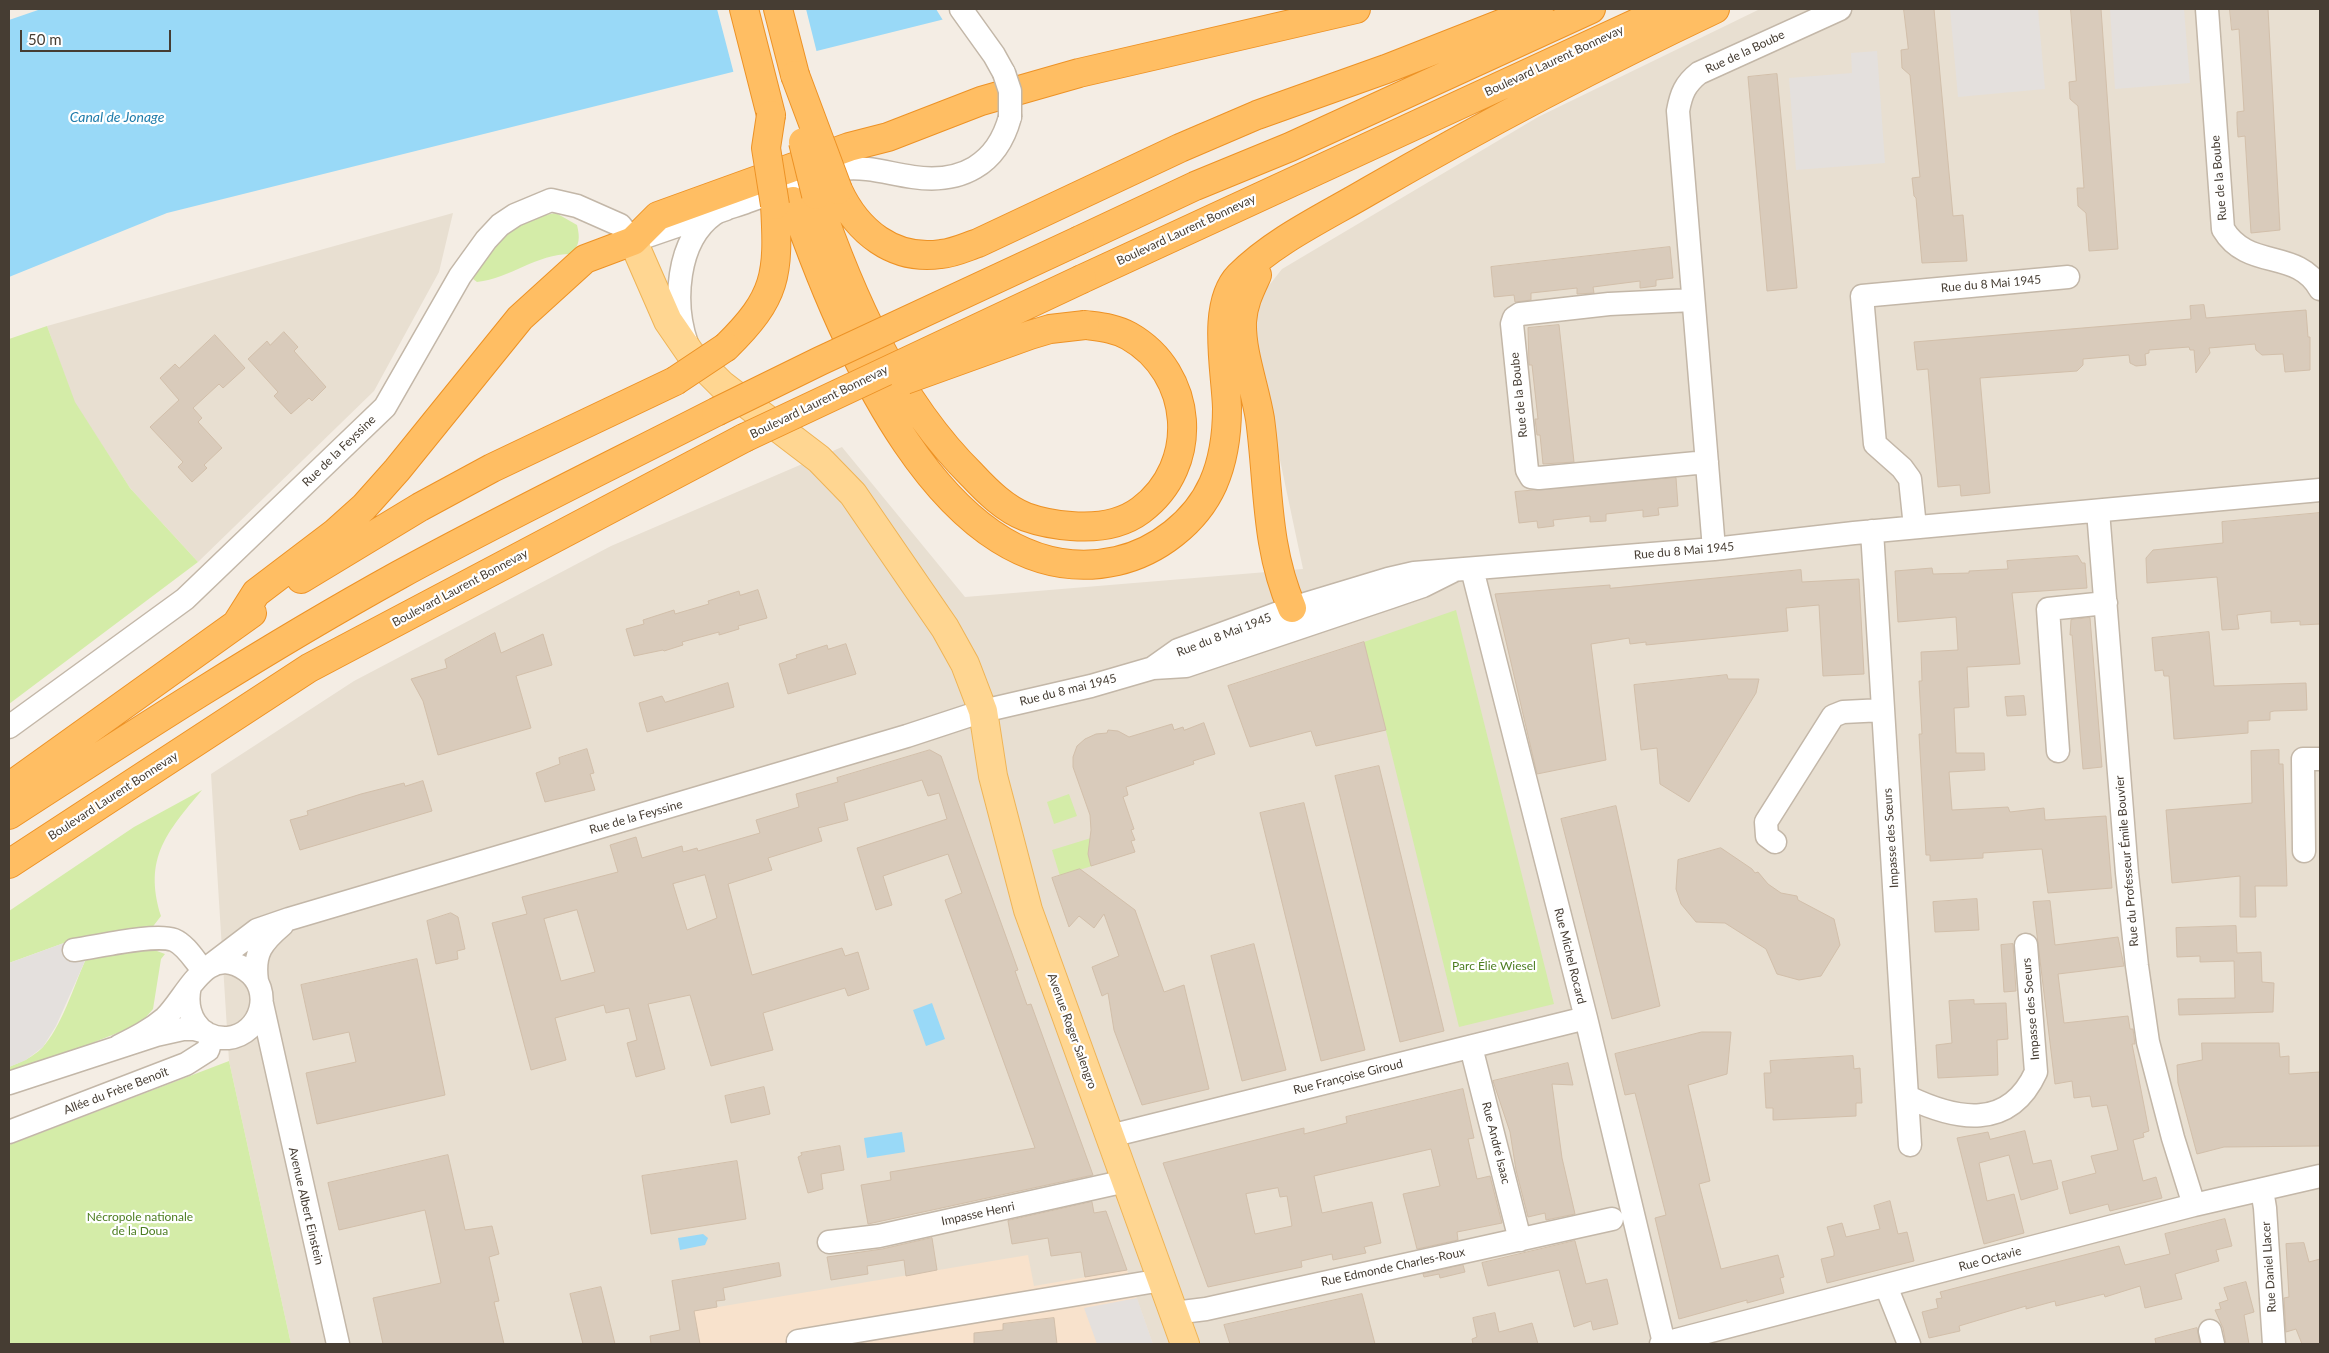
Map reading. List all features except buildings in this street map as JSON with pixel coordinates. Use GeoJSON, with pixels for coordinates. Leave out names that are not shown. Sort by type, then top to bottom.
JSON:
{"type":"FeatureCollection","features":[{"type":"Feature","properties":{"kind":"highway"},"geometry":{"type":"LineString","coordinates":[[744,9],[771,115],[766,148],[806,198],[840,261],[875,336],[924,418],[941,442],[984,488],[1016,511],[1040,521],[1069,526],[1098,526],[1114,523],[1141,510],[1162,488],[1178,459],[1184,424],[1176,391],[1163,365],[1155,355],[1128,335],[1107,327],[1085,325],[1050,329],[979,352],[900,382],[820,415],[794,413]]}},
{"type":"Feature","properties":{"kind":"highway"},"geometry":{"type":"LineString","coordinates":[[778,9],[795,74],[811,254],[859,362],[917,458],[935,482],[976,522],[1006,543],[1036,557],[1057,563],[1098,565],[1132,558],[1159,544],[1176,532],[1195,512],[1211,489],[1221,463],[1225,443],[1227,408],[1223,350],[1224,306],[1235,279],[1268,251],[1442,149],[1652,39],[1715,9]]}},
{"type":"Feature","properties":{"kind":"highway"},"geometry":{"type":"LineString","coordinates":[[237,623],[256,593],[335,533],[364,507],[397,470],[520,318],[585,259],[633,241],[658,216],[849,147],[888,137],[980,101],[1079,73],[1356,9]]}},
{"type":"Feature","properties":{"kind":"highway"},"geometry":{"type":"LineString","coordinates":[[806,198],[854,220],[869,234],[890,247],[924,255],[955,251],[1035,217],[1180,148],[1257,116],[1386,69],[1538,9]]}},
{"type":"Feature","properties":{"kind":"highway"},"geometry":{"type":"LineString","coordinates":[[9,815],[164,715],[296,634],[381,585],[501,520],[820,361],[1195,186],[1290,147],[1591,9]]}},
{"type":"Feature","properties":{"kind":"highway","name":"Boulevard Laurent Bonnevay"},"geometry":{"type":"LineString","coordinates":[[9,864],[309,668],[744,438],[1082,279],[1667,9]]}},
{"type":"Feature","properties":{"kind":"highway"},"geometry":{"type":"LineString","coordinates":[[9,787],[311,572],[420,507],[492,468],[676,381],[726,347],[750,323],[762,307],[774,278],[777,239],[806,198]]}},
{"type":"Feature","properties":{"kind":"highway"},"geometry":{"type":"LineString","coordinates":[[1268,251],[1246,298],[1242,324],[1260,418],[1271,538],[1292,619]]}},
{"type":"Feature","properties":{"kind":"main road","name":"Avenue Roger Salengro"},"geometry":{"type":"LineString","coordinates":[[633,241],[668,321],[690,352],[722,385],[819,459],[853,494],[945,628],[965,664],[983,711],[992,776],[1028,910],[1185,1344]]}},
{"type":"Feature","properties":{"kind":"street"},"geometry":{"type":"LineString","coordinates":[[633,241],[840,169],[858,167],[879,169],[931,178],[964,172],[991,156],[1001,143],[1010,117],[1010,91],[994,55],[961,9]]}},
{"type":"Feature","properties":{"kind":"street","name":"Rue de la Boube"},"geometry":{"type":"LineString","coordinates":[[1714,549],[1678,112],[1681,94],[1689,81],[1699,73],[1840,9]]}},
{"type":"Feature","properties":{"kind":"street","name":"Rue de la Boube"},"geometry":{"type":"LineString","coordinates":[[2207,9],[2223,229],[2230,241],[2247,253],[2293,265],[2307,273],[2320,289]]}},
{"type":"Feature","properties":{"kind":"street","name":"Rue de la Feyssine"},"geometry":{"type":"LineString","coordinates":[[9,727],[185,599],[384,407],[460,276],[486,240],[500,225],[515,215],[551,200],[578,206],[620,225],[633,241]]}},
{"type":"Feature","properties":{"kind":"street"},"geometry":{"type":"LineString","coordinates":[[690,352],[681,328],[679,303],[682,273],[688,248],[697,232],[715,214],[726,209]]}},
{"type":"Feature","properties":{"kind":"street","name":"Rue du 8 Mai 1945"},"geometry":{"type":"LineString","coordinates":[[1915,527],[1910,479],[1902,468],[1875,444],[1862,296],[2068,278]]}},
{"type":"Feature","properties":{"kind":"street","name":"Rue de la Boube"},"geometry":{"type":"LineString","coordinates":[[1693,300],[1609,304],[1520,314],[1514,318],[1512,324],[1528,470],[1531,476],[1539,478],[1707,462]]}},
{"type":"Feature","properties":{"kind":"street","name":"Rue du 8 Mai 1945"},"geometry":{"type":"LineString","coordinates":[[1153,668],[1178,650],[1292,619],[1388,579],[1414,573],[1714,549],[1872,531],[2320,490]]}},
{"type":"Feature","properties":{"kind":"street","name":"Rue du Professeur Émile Bouvier"},"geometry":{"type":"LineString","coordinates":[[2098,511],[2127,873],[2137,966],[2148,1042],[2173,1138],[2194,1205]]}},
{"type":"Feature","properties":{"kind":"street","name":"Impasse des Sœurs"},"geometry":{"type":"LineString","coordinates":[[1872,531],[1910,1145]]}},
{"type":"Feature","properties":{"kind":"street","name":"Rue Michel Rocard"},"geometry":{"type":"LineString","coordinates":[[1462,570],[1586,1018],[1662,1344]]}},
{"type":"Feature","properties":{"kind":"street"},"geometry":{"type":"LineString","coordinates":[[2058,751],[2048,609],[2106,603]]}},
{"type":"Feature","properties":{"kind":"street","name":"Rue du 8 mai 1945"},"geometry":{"type":"LineString","coordinates":[[983,711],[1083,688],[1153,668]]}},
{"type":"Feature","properties":{"kind":"street"},"geometry":{"type":"LineString","coordinates":[[1775,842],[1767,836],[1766,822],[1833,716],[1844,712],[1884,710]]}},
{"type":"Feature","properties":{"kind":"street","name":"Rue de la Feyssine"},"geometry":{"type":"LineString","coordinates":[[119,1046],[148,1031],[164,1019],[201,974],[257,930],[907,736],[983,711]]}},
{"type":"Feature","properties":{"kind":"street"},"geometry":{"type":"LineString","coordinates":[[2304,851],[2303,759],[2320,759]]}},
{"type":"Feature","properties":{"kind":"street","name":"Rue de la Feyssine"},"geometry":{"type":"LineString","coordinates":[[257,981],[254,963],[260,948],[289,919]]}},
{"type":"Feature","properties":{"kind":"street"},"geometry":{"type":"LineString","coordinates":[[74,950],[144,939],[173,940],[183,946],[201,974]]}},
{"type":"Feature","properties":{"kind":"street","name":"Impasse des Soeurs"},"geometry":{"type":"LineString","coordinates":[[1908,1097],[1936,1110],[1958,1115],[1984,1115],[2011,1106],[2029,1089],[2036,1072],[2026,945]]}},
{"type":"Feature","properties":{"kind":"street"},"geometry":{"type":"LineString","coordinates":[[217,1035],[253,1025],[260,1014],[262,1004],[257,981],[241,967],[229,963],[201,974],[187,999],[189,1012],[195,1024],[217,1035],[248,1043],[274,1067]]}},
{"type":"Feature","properties":{"kind":"street","name":"Avenue Albert Einstein"},"geometry":{"type":"LineString","coordinates":[[262,1004],[274,1067],[338,1344]]}},
{"type":"Feature","properties":{"kind":"street","name":"Rue Françoise Giroud"},"geometry":{"type":"LineString","coordinates":[[1110,1136],[1586,1018]]}},
{"type":"Feature","properties":{"kind":"street","name":"Rue de la Feyssine"},"geometry":{"type":"LineString","coordinates":[[9,1083],[119,1046],[183,1029],[194,1029],[217,1035]]}},
{"type":"Feature","properties":{"kind":"street","name":"Allée du Frère Benoît"},"geometry":{"type":"LineString","coordinates":[[9,1132],[186,1064],[208,1050],[217,1035]]}},
{"type":"Feature","properties":{"kind":"street","name":"Rue André Isaac"},"geometry":{"type":"LineString","coordinates":[[1471,1047],[1520,1240]]}},
{"type":"Feature","properties":{"kind":"street","name":"Rue Octavie"},"geometry":{"type":"LineString","coordinates":[[1662,1344],[2194,1205],[2320,1176]]}},
{"type":"Feature","properties":{"kind":"street","name":"Impasse Henri"},"geometry":{"type":"LineString","coordinates":[[829,1242],[878,1236],[1126,1182]]}},
{"type":"Feature","properties":{"kind":"street","name":"Rue Daniel Llacer"},"geometry":{"type":"LineString","coordinates":[[2262,1190],[2266,1208],[2274,1344]]}},
{"type":"Feature","properties":{"kind":"street","name":"Rue Edmonde Charles-Roux"},"geometry":{"type":"LineString","coordinates":[[1174,1312],[1206,1309],[1612,1219]]}},
{"type":"Feature","properties":{"kind":"street"},"geometry":{"type":"LineString","coordinates":[[798,1341],[1108,1295],[1162,1280]]}},
{"type":"Feature","properties":{"kind":"street"},"geometry":{"type":"LineString","coordinates":[[1886,1286],[1909,1344]]}},
{"type":"Feature","properties":{"kind":"shaded area"},"geometry":{"type":"Polygon","coordinates":[[[1760,9],[2320,9],[2320,1344],[291,1344],[229,1061],[211,774],[354,681],[611,546],[842,447],[965,597],[1303,569],[1254,337],[1259,298],[1282,269],[1538,117],[1760,9]]]}},
{"type":"Feature","properties":{"kind":"shaded area"},"geometry":{"type":"Polygon","coordinates":[[[1950,9],[2038,9],[2045,89],[1958,97],[1950,9]]]}},
{"type":"Feature","properties":{"kind":"shaded area"},"geometry":{"type":"Polygon","coordinates":[[[2110,9],[2184,9],[2190,83],[2115,89],[2110,9]]]}},
{"type":"Feature","properties":{"kind":"shaded area"},"geometry":{"type":"Polygon","coordinates":[[[1877,51],[1885,163],[1796,170],[1789,78],[1852,73],[1851,53],[1877,51]]]}},
{"type":"Feature","properties":{"kind":"shaded area"},"geometry":{"type":"Polygon","coordinates":[[[453,213],[439,272],[374,391],[198,562],[130,488],[74,402],[47,326],[453,213]]]}},
{"type":"Feature","properties":{"kind":"shaded area"},"geometry":{"type":"Polygon","coordinates":[[[93,940],[94,954],[85,961],[56,1026],[43,1047],[26,1060],[9,1067],[9,963],[64,943],[93,940]]]}},
{"type":"Feature","properties":{"kind":"shaded area"},"geometry":{"type":"Polygon","coordinates":[[[1028,1255],[1034,1286],[1127,1270],[1153,1344],[700,1344],[697,1333],[694,1311],[1028,1255]]]}},
{"type":"Feature","properties":{"kind":"shaded area"},"geometry":{"type":"Polygon","coordinates":[[[1137,1298],[1153,1344],[1097,1344],[1084,1308],[1137,1298]]]}},
{"type":"Feature","properties":{"kind":"green space"},"geometry":{"type":"Polygon","coordinates":[[[556,213],[577,225],[578,241],[576,248],[571,254],[546,258],[489,280],[477,282],[473,279],[490,253],[514,227],[525,221],[556,213]]]}},
{"type":"Feature","properties":{"kind":"green space"},"geometry":{"type":"Polygon","coordinates":[[[47,326],[75,402],[130,488],[198,562],[9,704],[9,339],[47,326]]]}},
{"type":"Feature","properties":{"kind":"green space","name":"Parc Élie Wiesel"},"geometry":{"type":"Polygon","coordinates":[[[1456,610],[1554,1004],[1459,1027],[1364,642],[1456,610]]]}},
{"type":"Feature","properties":{"kind":"green space"},"geometry":{"type":"Polygon","coordinates":[[[202,790],[178,819],[162,847],[157,862],[155,878],[156,896],[161,916],[151,929],[64,943],[9,963],[9,911],[134,827],[202,790]]]}},
{"type":"Feature","properties":{"kind":"green space"},"geometry":{"type":"Polygon","coordinates":[[[1069,794],[1077,816],[1054,824],[1047,802],[1069,794]]]}},
{"type":"Feature","properties":{"kind":"green space"},"geometry":{"type":"Polygon","coordinates":[[[1091,838],[1088,854],[1092,866],[1060,876],[1052,850],[1091,838]]]}},
{"type":"Feature","properties":{"kind":"green space"},"geometry":{"type":"Polygon","coordinates":[[[149,948],[165,954],[161,959],[153,1009],[140,1024],[44,1062],[9,1072],[9,1067],[35,1054],[49,1040],[61,1018],[85,961],[90,957],[149,948]]]}},
{"type":"Feature","properties":{"kind":"green space","name":"Nécropole nationale de la Doua"},"geometry":{"type":"Polygon","coordinates":[[[229,1061],[291,1344],[9,1344],[9,1145],[229,1061]]]}},
{"type":"Feature","properties":{"kind":"water","name":"Canal de Jonage"},"geometry":{"type":"Polygon","coordinates":[[[41,9],[985,9],[167,213],[9,277],[9,20],[41,9]]]}},
{"type":"Feature","properties":{"kind":"water"},"geometry":{"type":"Polygon","coordinates":[[[932,1003],[945,1039],[926,1046],[913,1010],[932,1003]]]}},
{"type":"Feature","properties":{"kind":"water"},"geometry":{"type":"Polygon","coordinates":[[[902,1132],[905,1152],[867,1158],[864,1138],[902,1132]]]}},
{"type":"Feature","properties":{"kind":"water"},"geometry":{"type":"Polygon","coordinates":[[[703,1234],[708,1238],[705,1245],[680,1250],[678,1238],[703,1234]]]}},
{"type":"Feature","properties":{"kind":"pier"},"geometry":{"type":"Polygon","coordinates":[[[717,9],[806,9],[817,53],[734,74],[717,9]]]}},
{"type":"Feature","properties":{"kind":"pier"},"geometry":{"type":"Polygon","coordinates":[[[936,9],[982,9],[984,12],[944,22],[936,9]]]}}]}
